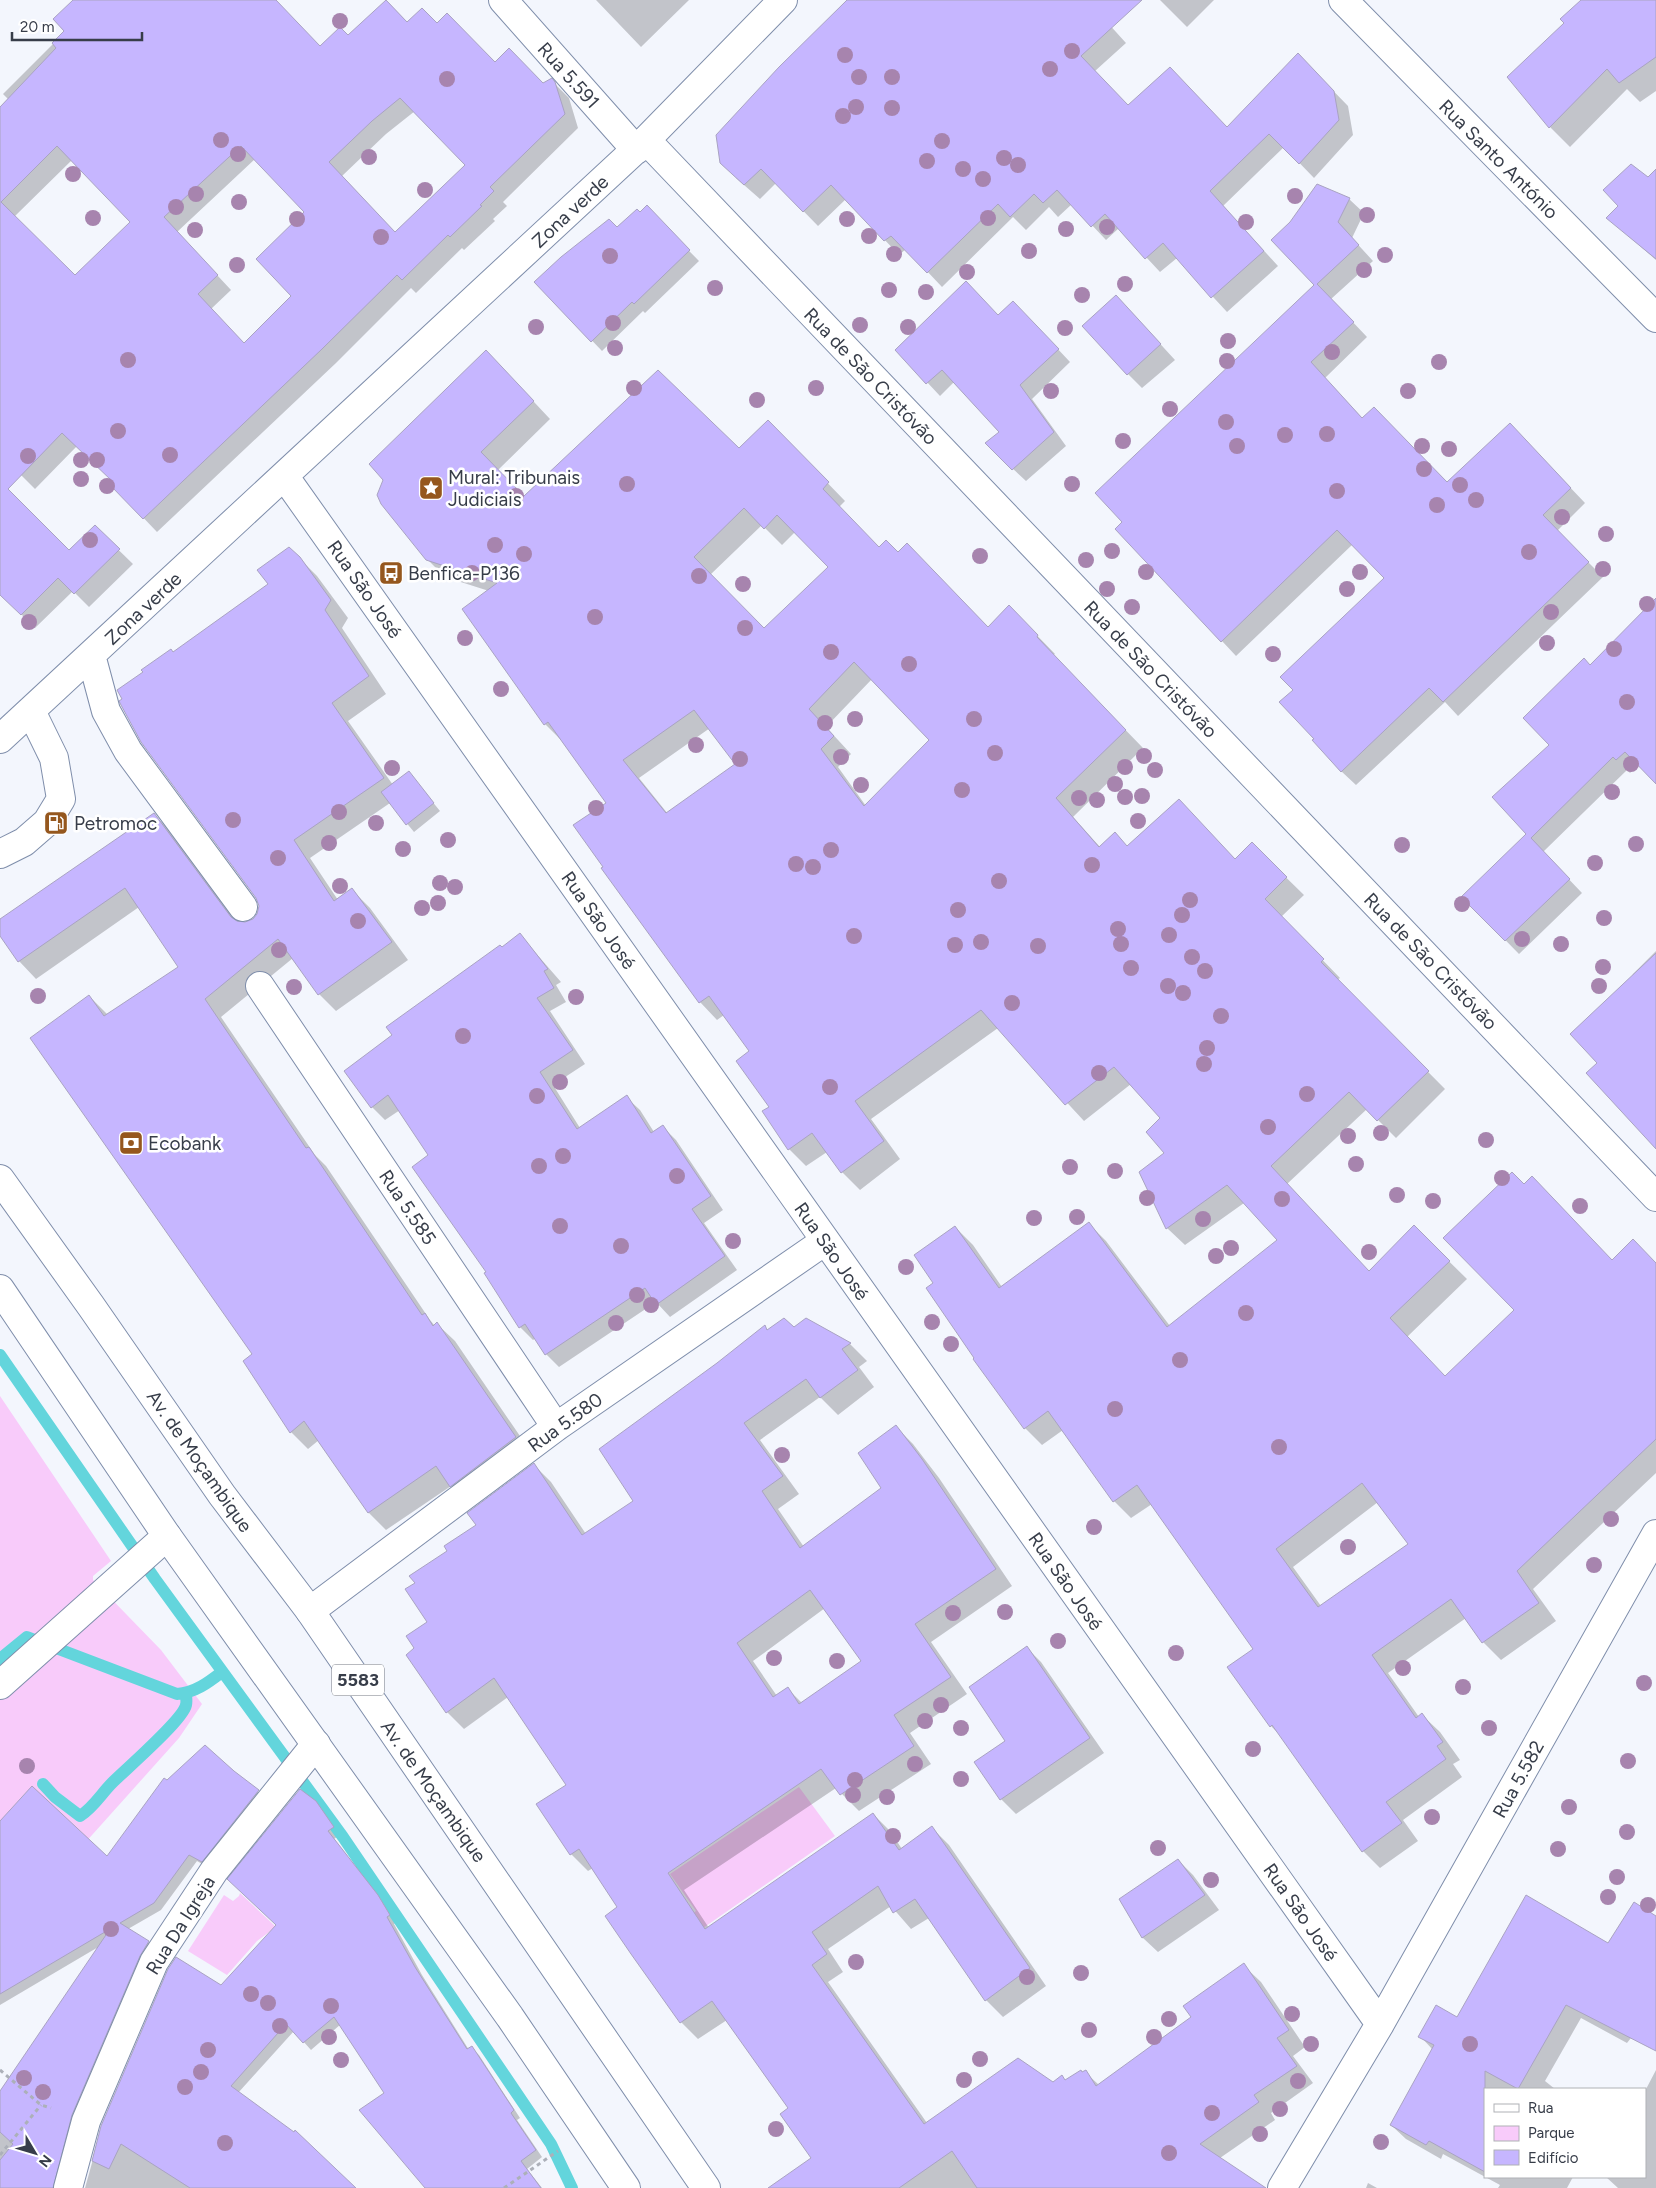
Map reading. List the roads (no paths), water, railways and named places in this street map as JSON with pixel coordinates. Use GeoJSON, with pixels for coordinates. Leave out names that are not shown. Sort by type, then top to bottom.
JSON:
{"type":"FeatureCollection","features":[{"type":"Feature","properties":{"kind":"main road","name":"Rua 5.591"},"geometry":{"type":"LineString","coordinates":[[503,0],[641,145]]}},
{"type":"Feature","properties":{"kind":"main road","name":"Zona verde"},"geometry":{"type":"LineString","coordinates":[[0,739],[641,145],[783,0]]}},
{"type":"Feature","properties":{"kind":"main road","name":"Rua Santo António"},"geometry":{"type":"LineString","coordinates":[[1343,0],[1656,318]]}},
{"type":"Feature","properties":{"kind":"main road","name":"Rua de São Cristóvão"},"geometry":{"type":"LineString","coordinates":[[641,145],[1656,1197]]}},
{"type":"Feature","properties":{"kind":"main road","name":"Rua São José"},"geometry":{"type":"LineString","coordinates":[[285,476],[1380,2024]]}},
{"type":"Feature","properties":{"kind":"main road"},"geometry":{"type":"LineString","coordinates":[[91,655],[106,711],[128,751],[243,908]]}},
{"type":"Feature","properties":{"kind":"main road"},"geometry":{"type":"LineString","coordinates":[[0,854],[24,842],[47,822],[61,799],[54,758],[31,711]]}},
{"type":"Feature","properties":{"kind":"main road","name":"Rua 5.585"},"geometry":{"type":"LineString","coordinates":[[260,986],[556,1427]]}},
{"type":"Feature","properties":{"kind":"main road","name":"Av. de Moçambique"},"geometry":{"type":"LineString","coordinates":[[0,1179],[222,1495],[310,1611],[706,2188]]}},
{"type":"Feature","properties":{"kind":"main road","name":"Rua 5.580"},"geometry":{"type":"LineString","coordinates":[[310,1611],[556,1427],[825,1240]]}},
{"type":"Feature","properties":{"kind":"main road"},"geometry":{"type":"LineString","coordinates":[[0,1289],[167,1536],[510,2017],[626,2188]]}},
{"type":"Feature","properties":{"kind":"main road","name":"Rua 5.582"},"geometry":{"type":"LineString","coordinates":[[1282,2188],[1380,2024],[1656,1534]]}},
{"type":"Feature","properties":{"kind":"main road"},"geometry":{"type":"LineString","coordinates":[[0,1685],[167,1536]]}},
{"type":"Feature","properties":{"kind":"main road","name":"Rua Da Igreja"},"geometry":{"type":"LineString","coordinates":[[68,2188],[86,2121],[154,1962],[214,1871],[316,1744]]}},
{"type":"Feature","properties":{"kind":"waterway"},"geometry":{"type":"LineString","coordinates":[[0,1355],[155,1579],[343,1837],[551,2144],[572,2188]]}},
{"type":"Feature","properties":{"kind":"waterway"},"geometry":{"type":"LineString","coordinates":[[0,1659],[27,1637],[177,1694],[196,1689],[222,1672]]}},
{"type":"Feature","properties":{"kind":"waterway"},"geometry":{"type":"LineString","coordinates":[[43,1784],[55,1797],[80,1816],[175,1722],[186,1705],[186,1693]]}},
{"type":"Feature","properties":{"kind":"place","name":"Mural: Tribunais Judiciais"},"geometry":{"type":"Point","coordinates":[431,488]}},
{"type":"Feature","properties":{"kind":"place","name":"Benfica-P136"},"geometry":{"type":"Point","coordinates":[391,573]}},
{"type":"Feature","properties":{"kind":"place","name":"Petromoc"},"geometry":{"type":"Point","coordinates":[56,823]}},
{"type":"Feature","properties":{"kind":"place","name":"Ecobank"},"geometry":{"type":"Point","coordinates":[131,1143]}}]}
